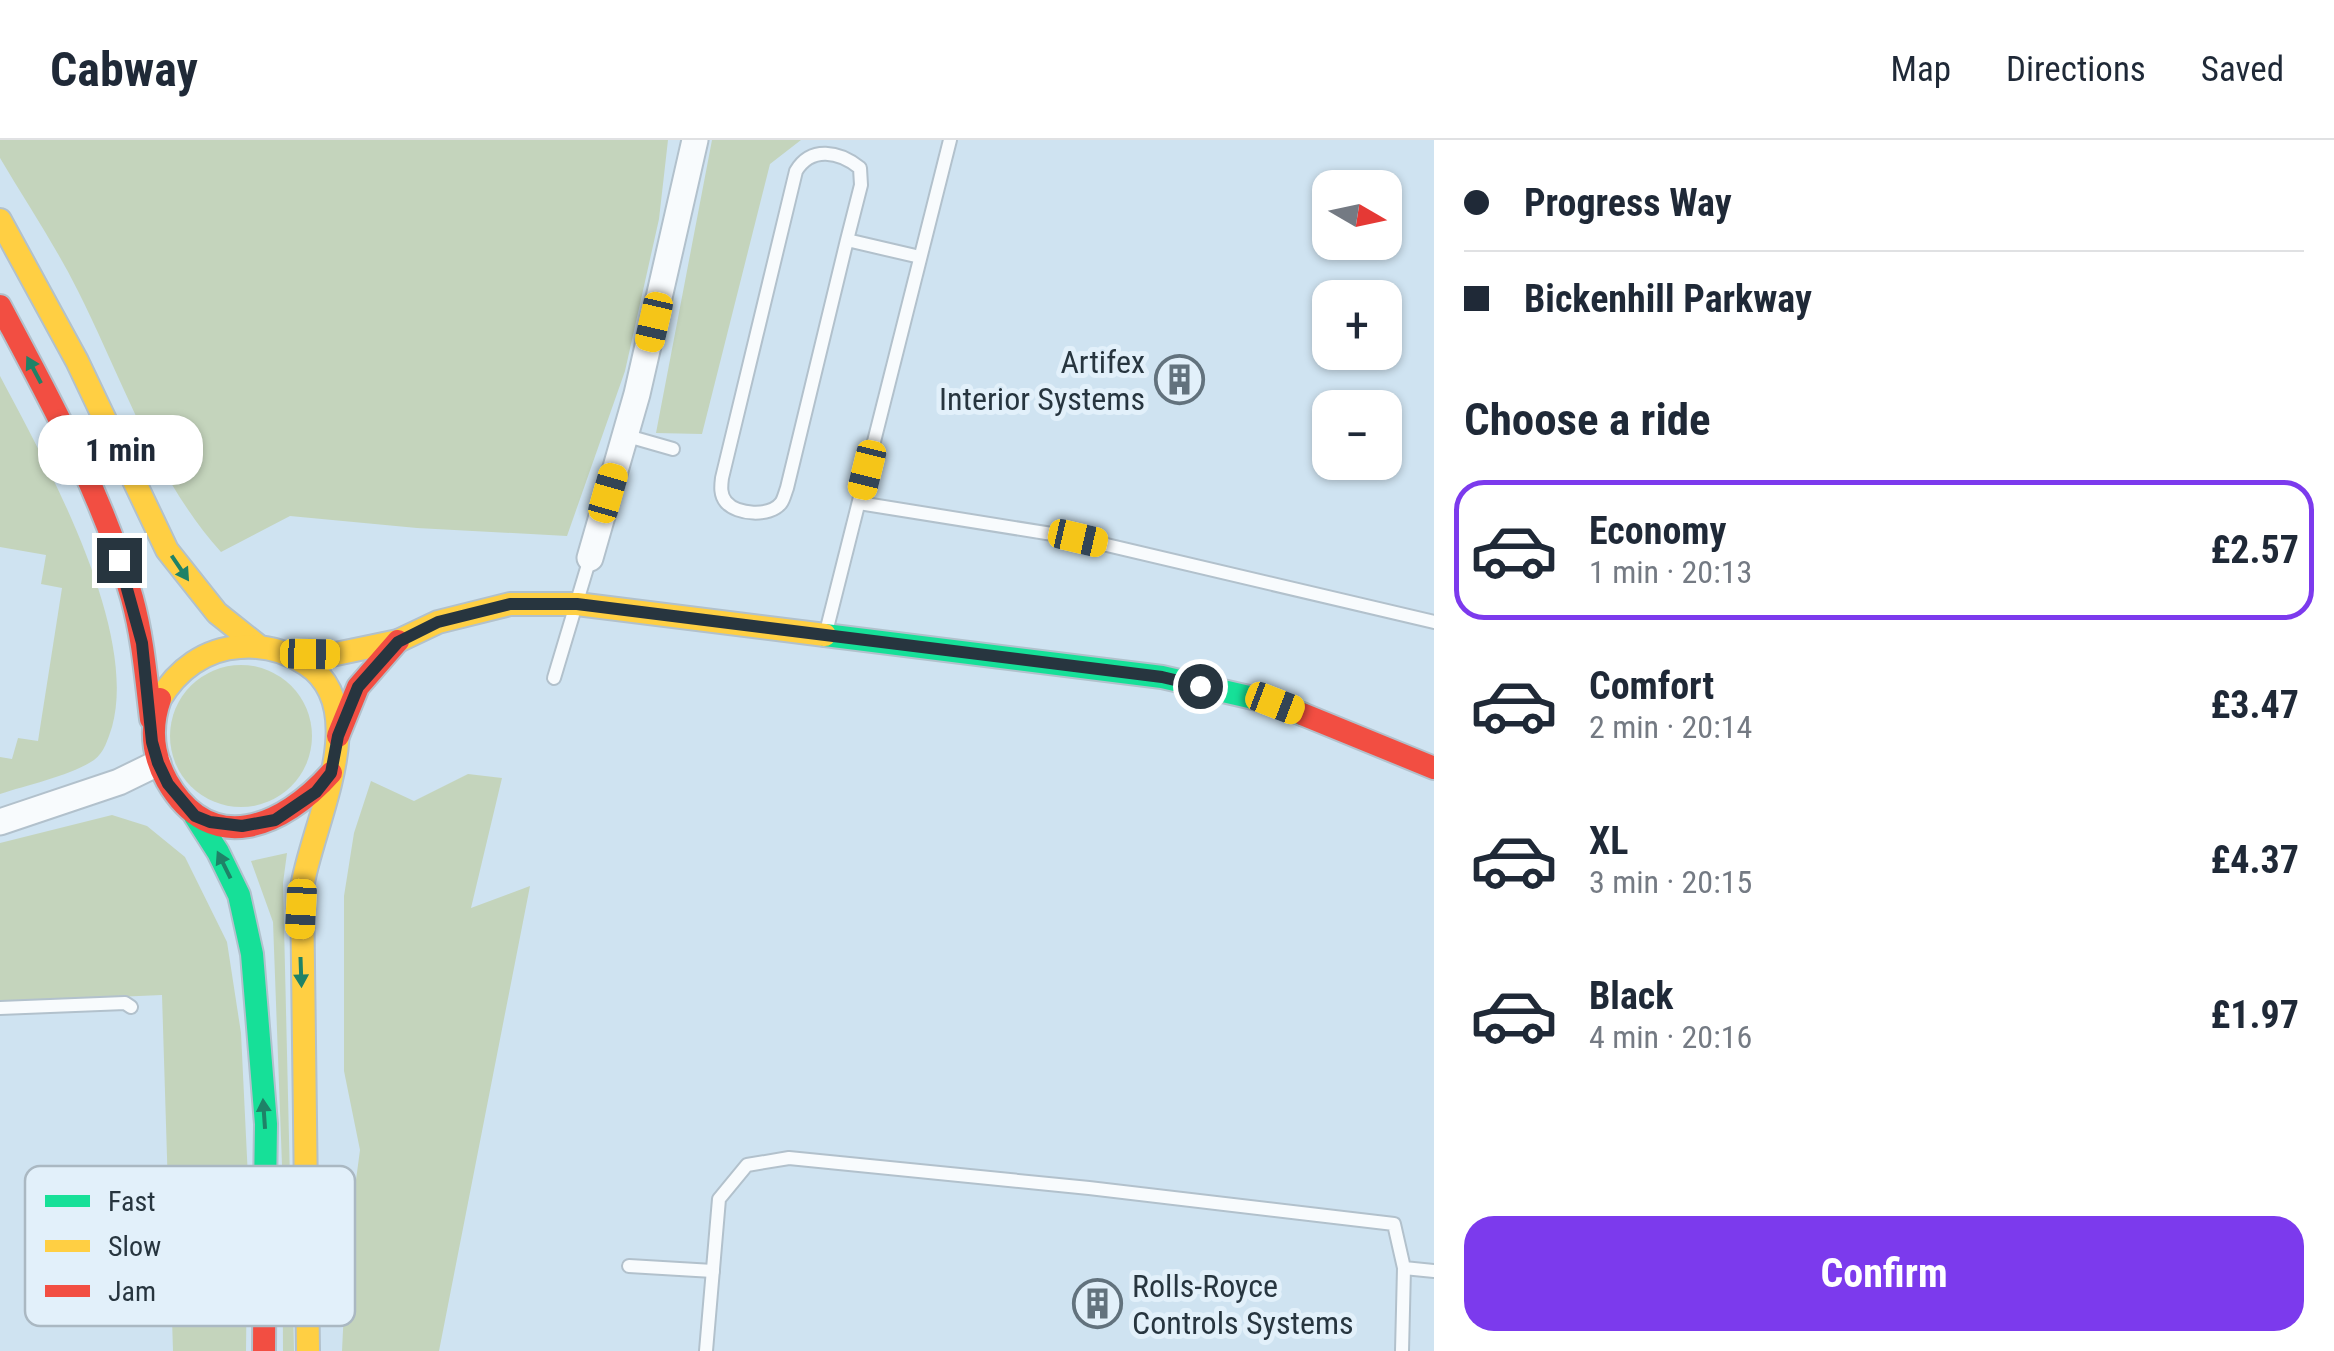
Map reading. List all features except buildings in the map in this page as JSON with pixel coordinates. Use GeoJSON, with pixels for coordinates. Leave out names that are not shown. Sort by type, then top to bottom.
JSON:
{"type":"FeatureCollection","features":[{"type":"Feature","properties":{"kind":"main road"},"geometry":{"type":"LineString","coordinates":[[0,220],[78,360],[168,550],[186,579],[218,613],[256,644]]}},
{"type":"Feature","properties":{"kind":"main road"},"geometry":{"type":"LineString","coordinates":[[0,306],[84,474],[119,560],[142,643],[158,763],[168,784],[218,852],[238,895],[252,954],[266,1124],[266,1166]]}},
{"type":"Feature","properties":{"kind":"main road"},"geometry":{"type":"LineString","coordinates":[[152,725],[155,707],[178,672],[202,655],[232,646],[256,644],[288,653],[331,654],[398,642],[438,622],[510,604],[577,604],[1162,677],[1275,703],[1434,768]]}},
{"type":"Feature","properties":{"kind":"main road"},"geometry":{"type":"LineString","coordinates":[[338,736],[358,687],[398,642]]}},
{"type":"Feature","properties":{"kind":"main road"},"geometry":{"type":"LineString","coordinates":[[288,653],[325,684],[338,717],[331,773],[303,879],[300,939],[307,1166]]}},
{"type":"Feature","properties":{"kind":"main road"},"geometry":{"type":"LineString","coordinates":[[195,816],[242,826],[275,820],[316,792],[331,773]]}},
{"type":"Feature","properties":{"kind":"main road"},"geometry":{"type":"LineString","coordinates":[[264,1326],[264,1351]]}},
{"type":"Feature","properties":{"kind":"main road"},"geometry":{"type":"LineString","coordinates":[[308,1326],[308,1351]]}},
{"type":"Feature","properties":{"kind":"street"},"geometry":{"type":"LineString","coordinates":[[590,558],[637,394],[695,140]]}},
{"type":"Feature","properties":{"kind":"street"},"geometry":{"type":"LineString","coordinates":[[0,822],[119,782],[158,763]]}},
{"type":"Feature","properties":{"kind":"lane"},"geometry":{"type":"LineString","coordinates":[[826,636],[950,140]]}},
{"type":"Feature","properties":{"kind":"lane"},"geometry":{"type":"LineString","coordinates":[[816,152],[848,158],[860,168],[861,186],[847,240],[788,488],[781,504],[758,513],[733,507],[725,502],[721,492],[726,458],[796,171],[804,159],[816,152]]}},
{"type":"Feature","properties":{"kind":"lane"},"geometry":{"type":"LineString","coordinates":[[847,240],[920,257]]}},
{"type":"Feature","properties":{"kind":"lane"},"geometry":{"type":"LineString","coordinates":[[624,436],[673,449]]}},
{"type":"Feature","properties":{"kind":"lane"},"geometry":{"type":"LineString","coordinates":[[859,503],[1078,538],[1434,622]]}},
{"type":"Feature","properties":{"kind":"lane"},"geometry":{"type":"LineString","coordinates":[[554,678],[590,558]]}},
{"type":"Feature","properties":{"kind":"lane"},"geometry":{"type":"LineString","coordinates":[[0,1008],[125,1003],[131,1007]]}},
{"type":"Feature","properties":{"kind":"lane"},"geometry":{"type":"LineString","coordinates":[[706,1351],[719,1199],[747,1165],[789,1158],[1394,1224],[1404,1268],[1402,1351]]}},
{"type":"Feature","properties":{"kind":"lane"},"geometry":{"type":"LineString","coordinates":[[629,1266],[713,1271]]}},
{"type":"Feature","properties":{"kind":"lane"},"geometry":{"type":"LineString","coordinates":[[1404,1268],[1434,1272]]}},
{"type":"Feature","properties":{"kind":"green space"},"geometry":{"type":"Polygon","coordinates":[[[0,140],[668,140],[659,219],[625,371],[567,536],[290,516],[221,552],[158,460],[69,274],[0,158],[0,140]]]}},
{"type":"Feature","properties":{"kind":"green space"},"geometry":{"type":"Polygon","coordinates":[[[712,140],[801,140],[770,164],[702,434],[656,433],[712,140]]]}},
{"type":"Feature","properties":{"kind":"green space"},"geometry":{"type":"Polygon","coordinates":[[[0,376],[83,547],[101,596],[117,687],[112,727],[97,757],[61,775],[0,794],[0,757],[12,759],[18,738],[38,741],[62,588],[41,584],[46,555],[0,547],[0,376]]]}},
{"type":"Feature","properties":{"kind":"green space"},"geometry":{"type":"Polygon","coordinates":[[[241,665],[268,670],[291,686],[307,709],[312,736],[307,763],[291,786],[268,802],[241,807],[214,802],[191,786],[175,763],[170,736],[175,709],[191,686],[214,670],[241,665]]]}},
{"type":"Feature","properties":{"kind":"green space"},"geometry":{"type":"Polygon","coordinates":[[[468,774],[502,778],[471,908],[530,886],[439,1351],[342,1351],[343,1326],[355,1326],[355,1187],[360,1150],[344,1071],[344,896],[354,833],[371,781],[414,801],[468,774]]]}},
{"type":"Feature","properties":{"kind":"green space"},"geometry":{"type":"Polygon","coordinates":[[[112,815],[147,826],[185,857],[227,942],[241,1033],[247,1166],[167,1166],[162,995],[0,1002],[0,843],[112,815]]]}},
{"type":"Feature","properties":{"kind":"green space"},"geometry":{"type":"Polygon","coordinates":[[[287,853],[283,883],[290,1166],[282,1166],[273,922],[251,861],[287,853]]]}},
{"type":"Feature","properties":{"kind":"green space"},"geometry":{"type":"Polygon","coordinates":[[[172,1326],[246,1326],[246,1351],[173,1351],[172,1326]]]}},
{"type":"Feature","properties":{"kind":"green space"},"geometry":{"type":"Polygon","coordinates":[[[283,1326],[293,1326],[294,1351],[283,1351],[283,1326]]]}},
{"type":"Feature","properties":{"kind":"traffic: fast"},"geometry":{"type":"LineString","coordinates":[[825,635],[1162,677],[1275,703],[1302,714]]}},
{"type":"Feature","properties":{"kind":"traffic: fast"},"geometry":{"type":"LineString","coordinates":[[195,816],[239,895],[252,954],[266,1124],[265,1166]]}},
{"type":"Feature","properties":{"kind":"traffic: slow"},"geometry":{"type":"LineString","coordinates":[[0,220],[77,361],[167,550],[217,613],[256,644]]}},
{"type":"Feature","properties":{"kind":"traffic: slow"},"geometry":{"type":"LineString","coordinates":[[288,653],[331,655],[398,641],[438,622],[510,604],[577,604],[825,635]]}},
{"type":"Feature","properties":{"kind":"traffic: slow"},"geometry":{"type":"LineString","coordinates":[[160,699],[184,670],[204,657],[227,649],[258,647],[283,652],[306,664],[326,684],[336,709],[333,770],[302,888],[306,1166]]}},
{"type":"Feature","properties":{"kind":"traffic: slow"},"geometry":{"type":"LineString","coordinates":[[308,1326],[308,1351]]}},
{"type":"Feature","properties":{"kind":"traffic: jam"},"geometry":{"type":"LineString","coordinates":[[0,306],[74,449],[120,560],[139,628],[151,719]]}},
{"type":"Feature","properties":{"kind":"traffic: jam"},"geometry":{"type":"LineString","coordinates":[[338,736],[358,687],[398,641]]}},
{"type":"Feature","properties":{"kind":"traffic: jam"},"geometry":{"type":"LineString","coordinates":[[160,699],[154,730],[158,761],[185,805],[204,820],[226,827],[270,820],[312,792],[331,773]]}},
{"type":"Feature","properties":{"kind":"traffic: jam"},"geometry":{"type":"LineString","coordinates":[[1302,714],[1434,768]]}},
{"type":"Feature","properties":{"kind":"traffic: jam"},"geometry":{"type":"LineString","coordinates":[[264,1326],[264,1351]]}},
{"type":"Feature","properties":{"kind":"place","name":"Artifex Interior Systems"},"geometry":{"type":"Point","coordinates":[1180,380]}},
{"type":"Feature","properties":{"kind":"place","name":"Rolls-Royce Controls Systems"},"geometry":{"type":"Point","coordinates":[1097,1304]}},
{"type":"Feature","properties":{"kind":"route"},"geometry":{"type":"LineString","coordinates":[[119,560],[142,643],[152,742],[158,763],[168,784],[195,816],[242,826],[275,820],[316,792],[331,773],[338,736],[358,687],[398,642],[438,622],[510,604],[577,604],[1162,677],[1200,686]]}}]}
